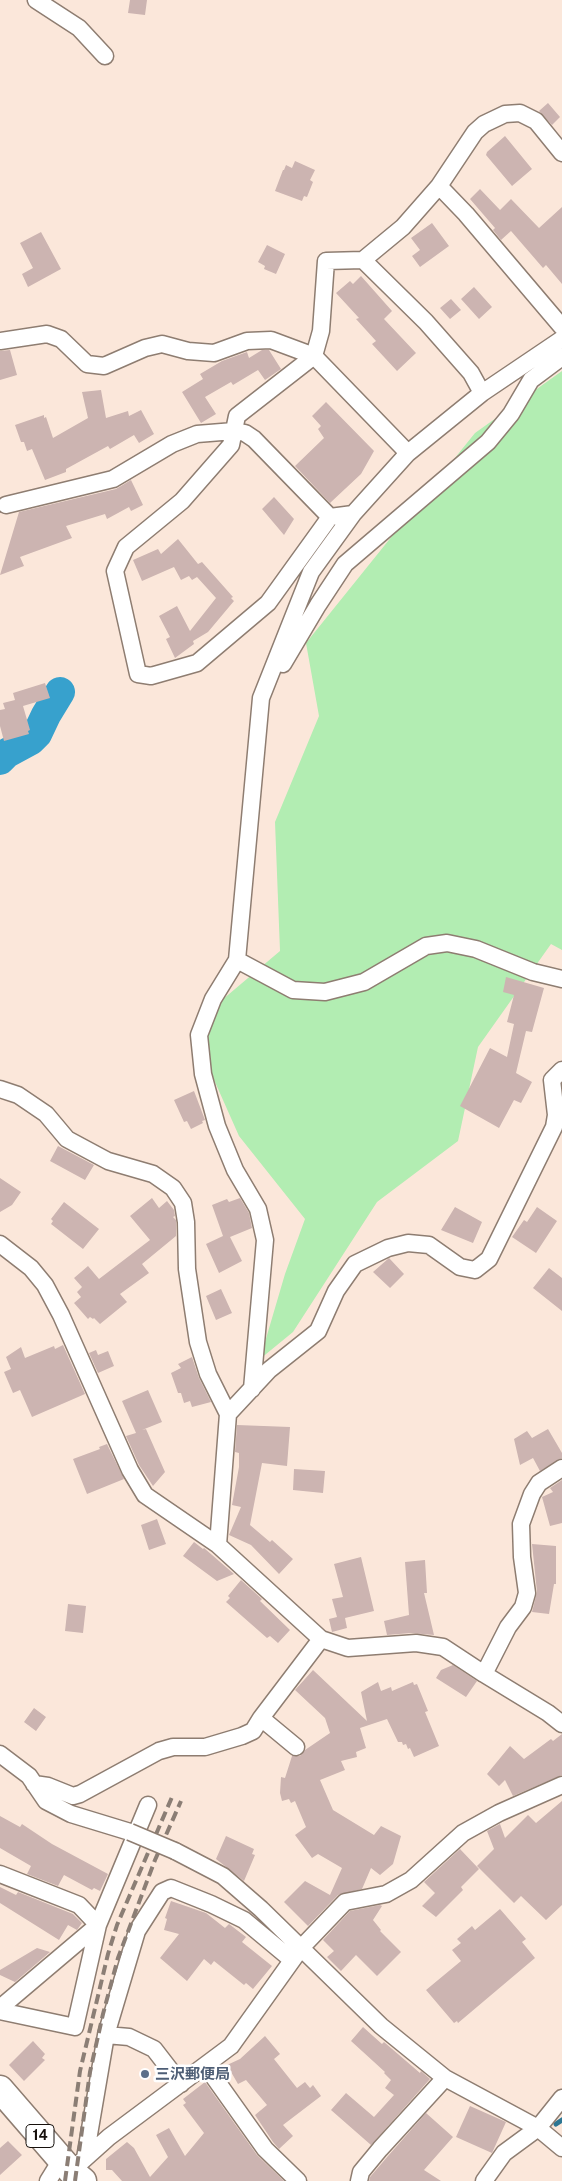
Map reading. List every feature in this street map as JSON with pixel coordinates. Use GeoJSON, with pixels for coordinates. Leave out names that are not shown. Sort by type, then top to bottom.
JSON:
{"type":"FeatureCollection","features":[{"type":"Feature","properties":{"kind":"main road","name":"14"},"geometry":{"type":"LineString","coordinates":[[0,2089],[70,2170]]}},
{"type":"Feature","properties":{"kind":"street"},"geometry":{"type":"LineString","coordinates":[[36,0],[79,28],[105,56]]}},
{"type":"Feature","properties":{"kind":"street"},"geometry":{"type":"LineString","coordinates":[[353,514],[330,517],[268,603],[197,663],[151,676],[138,674],[115,571],[126,547],[182,501],[231,445],[237,416],[314,356],[321,331],[326,261],[363,260],[403,227],[439,186],[475,132],[484,124],[505,114],[520,113],[536,122],[562,153]]}},
{"type":"Feature","properties":{"kind":"street"},"geometry":{"type":"LineString","coordinates":[[439,186],[466,214],[562,327]]}},
{"type":"Feature","properties":{"kind":"street"},"geometry":{"type":"LineString","coordinates":[[363,260],[426,322],[471,373],[482,393]]}},
{"type":"Feature","properties":{"kind":"street"},"geometry":{"type":"LineString","coordinates":[[0,341],[46,334],[61,339],[87,364],[104,366],[145,348],[162,344],[188,351],[214,353],[248,341],[271,340],[314,356],[408,453]]}},
{"type":"Feature","properties":{"kind":"street"},"geometry":{"type":"LineString","coordinates":[[252,1389],[265,1240],[258,1209],[234,1170],[217,1126],[203,1074],[199,1035],[213,999],[237,960],[261,698],[310,572],[353,514],[408,453],[482,393],[562,339]]}},
{"type":"Feature","properties":{"kind":"street"},"geometry":{"type":"LineString","coordinates":[[261,698],[345,564],[488,442],[511,414],[532,380],[562,357]]}},
{"type":"Feature","properties":{"kind":"street"},"geometry":{"type":"LineString","coordinates":[[6,505],[113,479],[172,444],[197,434],[234,431],[245,433],[254,439],[330,517]]}},
{"type":"Feature","properties":{"kind":"street"},"geometry":{"type":"LineString","coordinates":[[237,960],[293,990],[326,992],[364,982],[426,946],[447,943],[476,949],[533,972],[562,979]]}},
{"type":"Feature","properties":{"kind":"street"},"geometry":{"type":"LineString","coordinates":[[228,1414],[269,1370],[318,1331],[336,1291],[355,1264],[388,1248],[408,1242],[429,1245],[460,1267],[476,1270],[489,1259],[558,1129],[552,1080],[562,1070]]}},
{"type":"Feature","properties":{"kind":"street"},"geometry":{"type":"LineString","coordinates":[[0,1089],[18,1096],[46,1114],[67,1140],[108,1161],[153,1174],[173,1188],[183,1203],[186,1222],[187,1269],[198,1342],[208,1374],[228,1414],[218,1545]]}},
{"type":"Feature","properties":{"kind":"street"},"geometry":{"type":"LineString","coordinates":[[0,1244],[30,1268],[45,1285],[61,1314],[126,1462],[145,1495],[218,1545],[321,1639],[348,1648],[416,1643],[443,1647],[548,1712],[562,1724]]}},
{"type":"Feature","properties":{"kind":"street"},"geometry":{"type":"LineString","coordinates":[[484,1674],[508,1627],[523,1607],[527,1593],[522,1557],[521,1524],[532,1494],[539,1483],[562,1468]]}},
{"type":"Feature","properties":{"kind":"street"},"geometry":{"type":"LineString","coordinates":[[34,1784],[48,1786],[73,1796],[159,1751],[205,1746],[253,1731],[321,1639]]}},
{"type":"Feature","properties":{"kind":"street"},"geometry":{"type":"LineString","coordinates":[[261,1718],[296,1747]]}},
{"type":"Feature","properties":{"kind":"street"},"geometry":{"type":"LineString","coordinates":[[0,1754],[29,1776],[46,1801],[71,1814],[130,1832],[175,1851],[223,1876],[261,1909],[296,1954]]}},
{"type":"Feature","properties":{"kind":"street"},"geometry":{"type":"LineString","coordinates":[[70,2170],[109,2137],[231,2046],[296,1954],[345,1902],[386,1894],[411,1880],[463,1833],[499,1813],[562,1785]]}},
{"type":"Feature","properties":{"kind":"street"},"geometry":{"type":"LineString","coordinates":[[0,2010],[75,2027],[98,1925],[148,1805]]}},
{"type":"Feature","properties":{"kind":"street"},"geometry":{"type":"LineString","coordinates":[[0,1874],[79,1905],[98,1925]]}},
{"type":"Feature","properties":{"kind":"street"},"geometry":{"type":"LineString","coordinates":[[70,2170],[106,2035],[137,1930],[162,1892],[171,1888],[244,1920],[296,1954],[445,2078],[538,2128],[562,2148]]}},
{"type":"Feature","properties":{"kind":"street"},"geometry":{"type":"LineString","coordinates":[[0,2010],[98,1925]]}},
{"type":"Feature","properties":{"kind":"street"},"geometry":{"type":"LineString","coordinates":[[106,2035],[129,2037],[154,2049],[181,2084]]}},
{"type":"Feature","properties":{"kind":"street"},"geometry":{"type":"LineString","coordinates":[[206,2066],[265,2149],[298,2181]]}},
{"type":"Feature","properties":{"kind":"street"},"geometry":{"type":"LineString","coordinates":[[359,2181],[361,2172],[380,2149],[445,2078]]}},
{"type":"Feature","properties":{"kind":"street"},"geometry":{"type":"LineString","coordinates":[[484,2181],[504,2153],[538,2128],[562,2098]]}},
{"type":"Feature","properties":{"kind":"green space"},"geometry":{"type":"Polygon","coordinates":[[[562,371],[562,950],[551,944],[478,1047],[458,1141],[377,1202],[293,1332],[260,1359],[285,1274],[305,1219],[239,1136],[199,1046],[222,1000],[280,951],[275,822],[319,716],[306,643],[475,433],[562,371]]]}},
{"type":"Feature","properties":{"kind":"building"},"geometry":{"type":"Polygon","coordinates":[[[130,0],[147,0],[145,15],[128,13],[130,0]]]}},
{"type":"Feature","properties":{"kind":"building"},"geometry":{"type":"Polygon","coordinates":[[[548,103],[560,117],[552,125],[539,111],[548,103]]]}},
{"type":"Feature","properties":{"kind":"building"},"geometry":{"type":"Polygon","coordinates":[[[505,136],[532,169],[512,186],[486,155],[505,136]]]}},
{"type":"Feature","properties":{"kind":"building"},"geometry":{"type":"Polygon","coordinates":[[[295,161],[315,170],[310,180],[313,182],[307,197],[304,196],[302,201],[275,191],[286,165],[292,168],[295,161]]]}},
{"type":"Feature","properties":{"kind":"building"},"geometry":{"type":"Polygon","coordinates":[[[480,189],[500,210],[511,199],[539,228],[562,207],[562,284],[546,265],[543,268],[511,231],[501,240],[493,230],[495,228],[470,199],[480,189]]]}},
{"type":"Feature","properties":{"kind":"building"},"geometry":{"type":"Polygon","coordinates":[[[432,223],[449,246],[420,267],[412,256],[420,250],[411,238],[432,223]]]}},
{"type":"Feature","properties":{"kind":"building"},"geometry":{"type":"Polygon","coordinates":[[[41,232],[61,269],[28,287],[22,274],[33,268],[20,243],[41,232]]]}},
{"type":"Feature","properties":{"kind":"building"},"geometry":{"type":"Polygon","coordinates":[[[267,245],[285,254],[276,274],[264,269],[265,266],[258,262],[267,245]]]}},
{"type":"Feature","properties":{"kind":"building"},"geometry":{"type":"Polygon","coordinates":[[[361,276],[392,311],[384,319],[416,353],[397,371],[372,344],[376,341],[356,319],[359,318],[336,293],[350,281],[353,284],[361,276]]]}},
{"type":"Feature","properties":{"kind":"building"},"geometry":{"type":"Polygon","coordinates":[[[474,287],[492,307],[479,319],[461,299],[474,287]]]}},
{"type":"Feature","properties":{"kind":"building"},"geometry":{"type":"Polygon","coordinates":[[[451,299],[461,310],[450,319],[440,308],[451,299]]]}},
{"type":"Feature","properties":{"kind":"building"},"geometry":{"type":"Polygon","coordinates":[[[10,350],[17,375],[0,380],[0,351],[10,350]]]}},
{"type":"Feature","properties":{"kind":"building"},"geometry":{"type":"Polygon","coordinates":[[[262,350],[269,350],[281,369],[265,380],[258,370],[233,385],[231,382],[205,397],[216,414],[201,423],[182,392],[203,379],[200,374],[222,361],[247,352],[249,358],[262,350]]]}},
{"type":"Feature","properties":{"kind":"building"},"geometry":{"type":"Polygon","coordinates":[[[101,390],[106,418],[128,411],[129,416],[141,410],[154,434],[139,443],[134,435],[110,449],[108,446],[66,469],[66,472],[45,480],[32,449],[27,451],[24,442],[21,442],[15,425],[44,415],[53,438],[88,418],[82,392],[101,390]]]}},
{"type":"Feature","properties":{"kind":"building"},"geometry":{"type":"Polygon","coordinates":[[[326,402],[374,451],[361,474],[330,503],[295,466],[324,438],[318,429],[321,426],[312,416],[326,402]]]}},
{"type":"Feature","properties":{"kind":"building"},"geometry":{"type":"Polygon","coordinates":[[[131,480],[143,505],[131,511],[129,507],[107,519],[105,514],[66,526],[72,538],[20,557],[24,566],[0,575],[19,512],[116,489],[131,480]]]}},
{"type":"Feature","properties":{"kind":"building"},"geometry":{"type":"Polygon","coordinates":[[[274,497],[294,519],[284,535],[262,509],[274,497]]]}},
{"type":"Feature","properties":{"kind":"building"},"geometry":{"type":"Polygon","coordinates":[[[178,539],[198,564],[202,562],[233,597],[231,598],[234,601],[208,632],[193,641],[194,644],[175,658],[166,639],[170,637],[159,616],[177,606],[190,631],[216,598],[197,577],[192,580],[189,576],[181,580],[174,567],[142,581],[133,560],[158,549],[161,554],[178,539]]]}},
{"type":"Feature","properties":{"kind":"building"},"geometry":{"type":"Polygon","coordinates":[[[45,683],[50,698],[23,706],[30,730],[28,731],[29,734],[4,741],[0,726],[0,710],[5,709],[3,703],[15,700],[13,693],[45,683]]]}},
{"type":"Feature","properties":{"kind":"building"},"geometry":{"type":"Polygon","coordinates":[[[506,977],[544,988],[532,1032],[526,1031],[516,1073],[532,1082],[521,1103],[514,1100],[499,1128],[460,1106],[490,1048],[507,1057],[514,1024],[507,1022],[514,995],[503,992],[506,977]]]}},
{"type":"Feature","properties":{"kind":"building"},"geometry":{"type":"Polygon","coordinates":[[[194,1091],[205,1120],[191,1129],[187,1121],[184,1122],[174,1100],[194,1091]]]}},
{"type":"Feature","properties":{"kind":"building"},"geometry":{"type":"Polygon","coordinates":[[[58,1146],[94,1165],[85,1180],[50,1161],[58,1146]]]}},
{"type":"Feature","properties":{"kind":"building"},"geometry":{"type":"Polygon","coordinates":[[[0,1178],[21,1192],[12,1205],[0,1212],[0,1178]]]}},
{"type":"Feature","properties":{"kind":"building"},"geometry":{"type":"Polygon","coordinates":[[[152,1198],[159,1208],[167,1201],[174,1210],[175,1216],[173,1217],[176,1220],[176,1236],[142,1264],[149,1273],[120,1294],[127,1302],[100,1324],[94,1318],[90,1317],[88,1319],[74,1303],[81,1297],[77,1292],[82,1287],[74,1278],[88,1266],[99,1279],[150,1240],[130,1216],[152,1198]]]}},
{"type":"Feature","properties":{"kind":"building"},"geometry":{"type":"Polygon","coordinates":[[[240,1198],[249,1213],[252,1228],[230,1237],[242,1261],[219,1273],[206,1244],[223,1236],[212,1205],[227,1199],[229,1202],[240,1198]]]}},
{"type":"Feature","properties":{"kind":"building"},"geometry":{"type":"Polygon","coordinates":[[[64,1202],[99,1229],[83,1249],[51,1224],[53,1221],[51,1219],[64,1202]]]}},
{"type":"Feature","properties":{"kind":"building"},"geometry":{"type":"Polygon","coordinates":[[[455,1207],[482,1222],[473,1243],[441,1230],[455,1207]]]}},
{"type":"Feature","properties":{"kind":"building"},"geometry":{"type":"Polygon","coordinates":[[[537,1207],[557,1221],[536,1253],[512,1237],[524,1220],[527,1222],[537,1207]]]}},
{"type":"Feature","properties":{"kind":"building"},"geometry":{"type":"Polygon","coordinates":[[[389,1258],[404,1274],[390,1288],[373,1272],[389,1258]]]}},
{"type":"Feature","properties":{"kind":"building"},"geometry":{"type":"Polygon","coordinates":[[[549,1268],[562,1278],[562,1311],[533,1288],[549,1268]]]}},
{"type":"Feature","properties":{"kind":"building"},"geometry":{"type":"Polygon","coordinates":[[[221,1289],[232,1313],[216,1320],[206,1296],[221,1289]]]}},
{"type":"Feature","properties":{"kind":"building"},"geometry":{"type":"Polygon","coordinates":[[[63,1345],[85,1394],[32,1417],[20,1390],[13,1393],[4,1372],[11,1369],[6,1357],[21,1347],[25,1358],[54,1346],[55,1349],[63,1345]]]}},
{"type":"Feature","properties":{"kind":"building"},"geometry":{"type":"Polygon","coordinates":[[[96,1350],[98,1355],[108,1351],[114,1366],[98,1373],[89,1353],[96,1350]]]}},
{"type":"Feature","properties":{"kind":"building"},"geometry":{"type":"Polygon","coordinates":[[[192,1357],[199,1378],[211,1402],[192,1407],[190,1401],[184,1403],[181,1393],[178,1393],[171,1373],[181,1368],[178,1364],[192,1357]]]}},
{"type":"Feature","properties":{"kind":"building"},"geometry":{"type":"Polygon","coordinates":[[[148,1390],[162,1422],[142,1430],[146,1429],[165,1472],[153,1486],[139,1465],[126,1436],[136,1433],[122,1401],[148,1390]]]}},
{"type":"Feature","properties":{"kind":"building"},"geometry":{"type":"Polygon","coordinates":[[[237,1425],[290,1427],[287,1466],[262,1463],[250,1525],[270,1542],[272,1540],[293,1559],[279,1574],[251,1545],[229,1535],[241,1507],[232,1505],[239,1467],[239,1453],[235,1452],[237,1425]]]}},
{"type":"Feature","properties":{"kind":"building"},"geometry":{"type":"Polygon","coordinates":[[[548,1429],[562,1453],[562,1458],[540,1471],[533,1458],[520,1465],[514,1439],[527,1431],[532,1438],[548,1429]]]}},
{"type":"Feature","properties":{"kind":"building"},"geometry":{"type":"Polygon","coordinates":[[[107,1444],[124,1479],[87,1494],[73,1459],[100,1449],[99,1447],[107,1444]]]}},
{"type":"Feature","properties":{"kind":"building"},"geometry":{"type":"Polygon","coordinates":[[[294,1469],[325,1471],[323,1493],[293,1490],[294,1469]]]}},
{"type":"Feature","properties":{"kind":"building"},"geometry":{"type":"Polygon","coordinates":[[[562,1480],[562,1523],[550,1526],[542,1497],[553,1492],[550,1488],[562,1480]]]}},
{"type":"Feature","properties":{"kind":"building"},"geometry":{"type":"Polygon","coordinates":[[[157,1519],[166,1544],[149,1550],[141,1525],[157,1519]]]}},
{"type":"Feature","properties":{"kind":"building"},"geometry":{"type":"Polygon","coordinates":[[[194,1542],[204,1548],[234,1574],[217,1581],[183,1556],[194,1542]]]}},
{"type":"Feature","properties":{"kind":"building"},"geometry":{"type":"Polygon","coordinates":[[[532,1544],[556,1546],[556,1584],[554,1584],[549,1614],[532,1612],[537,1592],[532,1544]]]}},
{"type":"Feature","properties":{"kind":"building"},"geometry":{"type":"Polygon","coordinates":[[[361,1557],[374,1611],[345,1618],[347,1628],[332,1632],[329,1619],[337,1617],[332,1599],[343,1597],[334,1564],[361,1557]]]}},
{"type":"Feature","properties":{"kind":"building"},"geometry":{"type":"Polygon","coordinates":[[[425,1560],[427,1593],[424,1593],[434,1635],[411,1633],[387,1635],[384,1621],[409,1615],[405,1562],[425,1560]]]}},
{"type":"Feature","properties":{"kind":"building"},"geometry":{"type":"Polygon","coordinates":[[[241,1580],[262,1599],[260,1601],[290,1630],[278,1643],[270,1636],[267,1638],[226,1602],[230,1598],[228,1596],[241,1580]]]}},
{"type":"Feature","properties":{"kind":"building"},"geometry":{"type":"Polygon","coordinates":[[[68,1604],[86,1606],[83,1633],[65,1631],[68,1604]]]}},
{"type":"Feature","properties":{"kind":"building"},"geometry":{"type":"Polygon","coordinates":[[[453,1665],[477,1681],[466,1697],[436,1678],[441,1670],[453,1665]]]}},
{"type":"Feature","properties":{"kind":"building"},"geometry":{"type":"Polygon","coordinates":[[[313,1670],[367,1721],[361,1692],[378,1682],[381,1691],[391,1687],[392,1691],[413,1682],[414,1685],[417,1684],[428,1711],[425,1712],[439,1746],[414,1757],[406,1744],[403,1745],[402,1742],[398,1742],[387,1719],[360,1728],[366,1748],[356,1752],[357,1757],[341,1761],[345,1770],[320,1780],[333,1810],[374,1835],[381,1826],[401,1836],[393,1864],[380,1875],[371,1868],[362,1889],[338,1895],[308,1926],[284,1902],[305,1881],[330,1895],[342,1868],[318,1854],[312,1858],[295,1835],[306,1827],[295,1801],[291,1803],[289,1799],[282,1801],[280,1793],[281,1777],[285,1778],[292,1756],[300,1756],[305,1750],[330,1733],[325,1718],[295,1690],[313,1670]]]}},
{"type":"Feature","properties":{"kind":"building"},"geometry":{"type":"Polygon","coordinates":[[[34,1708],[46,1717],[36,1731],[24,1722],[34,1708]]]}},
{"type":"Feature","properties":{"kind":"building"},"geometry":{"type":"Polygon","coordinates":[[[562,1734],[562,1775],[513,1796],[505,1780],[499,1786],[487,1774],[510,1746],[524,1759],[551,1739],[553,1741],[562,1734]]]}},
{"type":"Feature","properties":{"kind":"building"},"geometry":{"type":"Polygon","coordinates":[[[562,1801],[562,1905],[546,1920],[521,1896],[514,1903],[477,1866],[494,1849],[487,1831],[500,1824],[505,1838],[528,1815],[536,1823],[562,1801]]]}},
{"type":"Feature","properties":{"kind":"building"},"geometry":{"type":"Polygon","coordinates":[[[0,1816],[20,1827],[22,1824],[52,1844],[108,1874],[100,1891],[94,1888],[92,1890],[64,1875],[58,1886],[27,1874],[31,1866],[0,1848],[0,1816]]]}},
{"type":"Feature","properties":{"kind":"building"},"geometry":{"type":"Polygon","coordinates":[[[226,1836],[254,1849],[252,1854],[255,1855],[244,1881],[216,1859],[226,1836]]]}},
{"type":"Feature","properties":{"kind":"building"},"geometry":{"type":"Polygon","coordinates":[[[460,1849],[479,1869],[461,1887],[463,1890],[436,1917],[422,1906],[435,1893],[424,1882],[460,1849]]]}},
{"type":"Feature","properties":{"kind":"building"},"geometry":{"type":"Polygon","coordinates":[[[0,1887],[16,1895],[18,1892],[73,1914],[82,1923],[77,1930],[68,1925],[59,1940],[0,1903],[0,1887]]]}},
{"type":"Feature","properties":{"kind":"building"},"geometry":{"type":"Polygon","coordinates":[[[171,1901],[206,1913],[225,1928],[229,1924],[246,1937],[242,1942],[272,1966],[253,1989],[246,1983],[244,1985],[214,1961],[211,1965],[204,1959],[187,1981],[160,1958],[179,1934],[164,1930],[167,1919],[165,1918],[171,1901]]]}},
{"type":"Feature","properties":{"kind":"building"},"geometry":{"type":"Polygon","coordinates":[[[382,1906],[373,1920],[380,1931],[401,1952],[377,1976],[356,1955],[341,1971],[327,1957],[334,1951],[323,1940],[350,1911],[382,1906]]]}},
{"type":"Feature","properties":{"kind":"building"},"geometry":{"type":"Polygon","coordinates":[[[500,1909],[526,1939],[522,1942],[535,1958],[458,2023],[457,2021],[454,2023],[426,1990],[461,1961],[452,1950],[461,1943],[457,1939],[472,1926],[475,1930],[500,1909]]]}},
{"type":"Feature","properties":{"kind":"building"},"geometry":{"type":"Polygon","coordinates":[[[37,1948],[50,1952],[15,1982],[0,1975],[0,1970],[37,1948]]]}},
{"type":"Feature","properties":{"kind":"building"},"geometry":{"type":"Polygon","coordinates":[[[363,2027],[382,2044],[384,2042],[420,2073],[421,2071],[430,2079],[371,2145],[331,2110],[346,2093],[374,2117],[394,2095],[385,2088],[391,2080],[385,2072],[351,2041],[363,2027]]]}},
{"type":"Feature","properties":{"kind":"building"},"geometry":{"type":"Polygon","coordinates":[[[265,2036],[280,2054],[274,2059],[297,2088],[305,2082],[310,2088],[313,2085],[321,2096],[283,2125],[293,2136],[279,2149],[255,2115],[267,2105],[246,2080],[238,2084],[227,2065],[240,2059],[265,2036]]]}},
{"type":"Feature","properties":{"kind":"building"},"geometry":{"type":"Polygon","coordinates":[[[33,2041],[45,2054],[42,2058],[45,2060],[24,2081],[9,2065],[33,2041]]]}},
{"type":"Feature","properties":{"kind":"building"},"geometry":{"type":"Polygon","coordinates":[[[205,2082],[257,2155],[284,2181],[122,2181],[112,2170],[106,2170],[106,2159],[127,2142],[134,2148],[150,2177],[168,2157],[156,2135],[169,2128],[185,2156],[204,2133],[183,2105],[186,2103],[183,2099],[205,2082]]]}},
{"type":"Feature","properties":{"kind":"building"},"geometry":{"type":"Polygon","coordinates":[[[470,2106],[506,2122],[492,2153],[456,2137],[470,2106]]]}},
{"type":"Feature","properties":{"kind":"building"},"geometry":{"type":"Polygon","coordinates":[[[426,2113],[453,2137],[424,2170],[441,2181],[369,2181],[370,2177],[426,2113]]]}},
{"type":"Feature","properties":{"kind":"building"},"geometry":{"type":"Polygon","coordinates":[[[8,2141],[22,2155],[0,2175],[0,2148],[8,2141]]]}},
{"type":"Feature","properties":{"kind":"waterway"},"geometry":{"type":"LineString","coordinates":[[0,760],[7,753],[31,740],[37,734],[60,692]]}},
{"type":"Feature","properties":{"kind":"waterway"},"geometry":{"type":"LineString","coordinates":[[556,2124],[562,2120]]}},
{"type":"Feature","properties":{"kind":"railway"},"geometry":{"type":"LineString","coordinates":[[65,2181],[80,2071],[108,1954],[117,1925],[172,1797]]}},
{"type":"Feature","properties":{"kind":"railway"},"geometry":{"type":"LineString","coordinates":[[75,2181],[90,2072],[118,1958],[155,1860],[181,1801]]}},
{"type":"Feature","properties":{"kind":"place","name":"三沢郵便局"},"geometry":{"type":"Point","coordinates":[145,2074]}}]}
